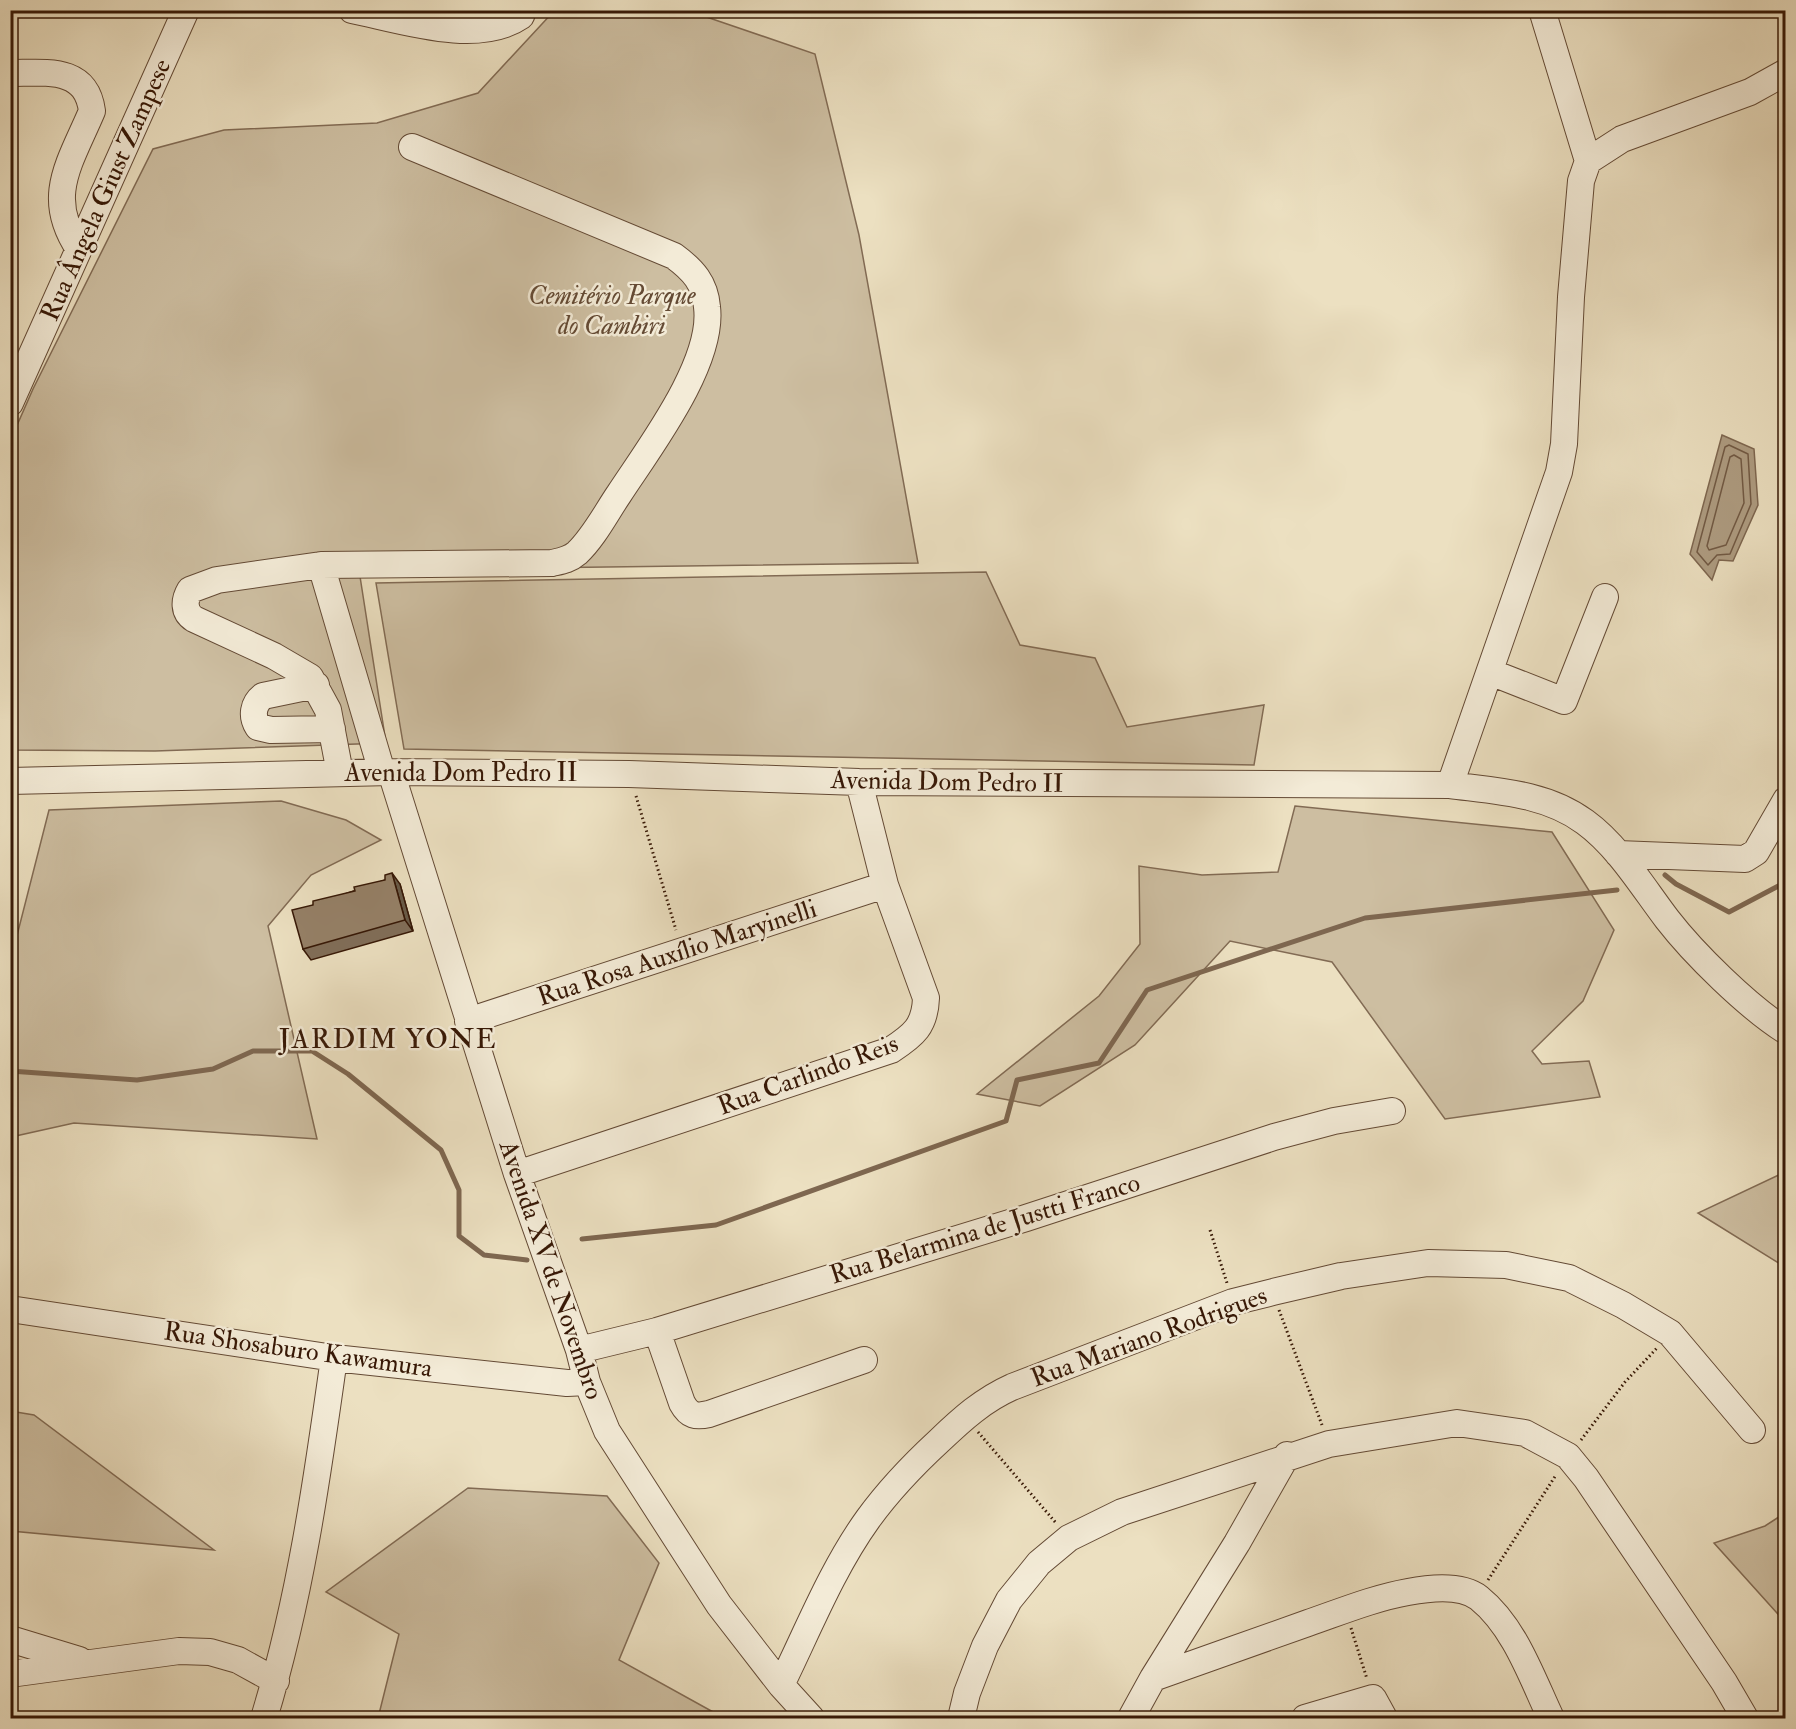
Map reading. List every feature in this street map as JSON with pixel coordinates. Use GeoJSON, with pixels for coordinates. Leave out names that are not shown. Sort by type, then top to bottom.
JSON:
{"type":"FeatureCollection","features":[{"type":"Feature","properties":{"kind":"street","name":"Rua Ângela Giust Zampese"},"geometry":{"type":"LineString","coordinates":[[10,403],[186,10]]}},
{"type":"Feature","properties":{"kind":"street"},"geometry":{"type":"LineString","coordinates":[[352,10],[462,30],[485,30],[508,25],[521,16],[523,10]]}},
{"type":"Feature","properties":{"kind":"street"},"geometry":{"type":"LineString","coordinates":[[1450,784],[1559,472],[1564,444],[1571,297],[1581,181],[1588,161],[1542,10]]}},
{"type":"Feature","properties":{"kind":"street"},"geometry":{"type":"LineString","coordinates":[[10,73],[59,73],[81,84],[90,100],[92,111],[62,182],[60,198],[64,223],[79,249]]}},
{"type":"Feature","properties":{"kind":"street"},"geometry":{"type":"LineString","coordinates":[[1588,161],[1622,139],[1750,92],[1784,75]]}},
{"type":"Feature","properties":{"kind":"street"},"geometry":{"type":"LineString","coordinates":[[340,773],[328,710],[310,677],[274,656],[189,615],[186,597],[190,590],[217,580],[321,566],[552,563],[568,559],[591,536],[661,430],[687,385],[704,342],[708,309],[702,285],[694,270],[675,256],[412,147]]}},
{"type":"Feature","properties":{"kind":"street","name":"Avenida XV de Novembro"},"geometry":{"type":"LineString","coordinates":[[321,566],[386,772],[400,800],[517,1174],[579,1350],[587,1382],[607,1431],[719,1605],[781,1685],[811,1719]]}},
{"type":"Feature","properties":{"kind":"street"},"geometry":{"type":"LineString","coordinates":[[1490,672],[1564,701],[1605,597]]}},
{"type":"Feature","properties":{"kind":"street"},"geometry":{"type":"LineString","coordinates":[[274,656],[274,692]]}},
{"type":"Feature","properties":{"kind":"street"},"geometry":{"type":"LineString","coordinates":[[316,685],[274,692],[257,701],[254,716],[258,727],[271,730],[332,729]]}},
{"type":"Feature","properties":{"kind":"street"},"geometry":{"type":"LineString","coordinates":[[400,800],[406,786],[418,772]]}},
{"type":"Feature","properties":{"kind":"street","name":"Avenida Dom Pedro II"},"geometry":{"type":"LineString","coordinates":[[10,782],[418,772],[629,774],[859,782],[1450,784],[1525,795],[1556,806],[1584,821],[1603,837],[1686,939],[1735,991],[1785,1031]]}},
{"type":"Feature","properties":{"kind":"street","name":"Rua Carlindo Reis"},"geometry":{"type":"LineString","coordinates":[[517,1174],[891,1050],[911,1037],[925,1016],[926,998],[885,885],[859,782]]}},
{"type":"Feature","properties":{"kind":"street"},"geometry":{"type":"LineString","coordinates":[[1618,855],[1744,859],[1756,852],[1785,801]]}},
{"type":"Feature","properties":{"kind":"street","name":"Rua Rosa Auxílio Maryinelli"},"geometry":{"type":"LineString","coordinates":[[468,1021],[885,885]]}},
{"type":"Feature","properties":{"kind":"street","name":"Rua Belarmina de Justti Franco"},"geometry":{"type":"LineString","coordinates":[[579,1350],[657,1331],[1026,1218],[1274,1137],[1335,1121],[1392,1111]]}},
{"type":"Feature","properties":{"kind":"street","name":"Rua Mariano Rodrigues"},"geometry":{"type":"LineString","coordinates":[[781,1685],[837,1571],[867,1520],[904,1474],[965,1416],[986,1399],[1012,1387],[1233,1302],[1341,1276],[1428,1263],[1506,1265],[1569,1278],[1623,1305],[1670,1333],[1752,1430]]}},
{"type":"Feature","properties":{"kind":"street","name":"Rua Shosaburo Kawamura"},"geometry":{"type":"LineString","coordinates":[[10,1309],[334,1358],[567,1383],[587,1382]]}},
{"type":"Feature","properties":{"kind":"street"},"geometry":{"type":"LineString","coordinates":[[657,1331],[682,1403],[687,1412],[694,1416],[709,1414],[864,1360]]}},
{"type":"Feature","properties":{"kind":"street"},"geometry":{"type":"LineString","coordinates":[[264,1719],[276,1681],[300,1580],[312,1516],[334,1358]]}},
{"type":"Feature","properties":{"kind":"street"},"geometry":{"type":"LineString","coordinates":[[961,1719],[967,1693],[985,1646],[1009,1600],[1039,1563],[1069,1538],[1122,1512],[1287,1455],[1329,1444],[1457,1424],[1525,1433],[1568,1456],[1586,1478],[1698,1643],[1745,1719]]}},
{"type":"Feature","properties":{"kind":"street"},"geometry":{"type":"LineString","coordinates":[[1131,1719],[1153,1678],[1226,1563],[1287,1455]]}},
{"type":"Feature","properties":{"kind":"street"},"geometry":{"type":"LineString","coordinates":[[1153,1678],[1345,1610],[1405,1592],[1432,1588],[1460,1590],[1477,1596],[1495,1614],[1518,1647],[1551,1719]]}},
{"type":"Feature","properties":{"kind":"street"},"geometry":{"type":"LineString","coordinates":[[10,1639],[86,1662]]}},
{"type":"Feature","properties":{"kind":"street"},"geometry":{"type":"LineString","coordinates":[[10,1674],[179,1651],[210,1652],[237,1660],[276,1681]]}},
{"type":"Feature","properties":{"kind":"street"},"geometry":{"type":"LineString","coordinates":[[1305,1719],[1379,1708]]}},
{"type":"Feature","properties":{"kind":"path"},"geometry":{"type":"LineString","coordinates":[[629,774],[683,952]]}},
{"type":"Feature","properties":{"kind":"path"},"geometry":{"type":"LineString","coordinates":[[1210,1230],[1233,1302]]}},
{"type":"Feature","properties":{"kind":"path"},"geometry":{"type":"LineString","coordinates":[[1273,1292],[1329,1444]]}},
{"type":"Feature","properties":{"kind":"path"},"geometry":{"type":"LineString","coordinates":[[1477,1596],[1568,1456],[1625,1382],[1670,1333]]}},
{"type":"Feature","properties":{"kind":"path"},"geometry":{"type":"LineString","coordinates":[[965,1416],[1069,1538]]}},
{"type":"Feature","properties":{"kind":"path"},"geometry":{"type":"LineString","coordinates":[[1345,1610],[1379,1708]]}},
{"type":"Feature","properties":{"kind":"green space","name":"Cemitério Parque do Cambiri"},"geometry":{"type":"Polygon","coordinates":[[[554,11],[689,11],[815,54],[859,235],[918,563],[359,570],[386,743],[155,751],[11,750],[11,439],[33,389],[153,149],[224,130],[377,123],[478,93],[554,11]]]}},
{"type":"Feature","properties":{"kind":"green space"},"geometry":{"type":"Polygon","coordinates":[[[986,572],[1020,645],[1095,658],[1127,727],[1264,705],[1254,765],[404,749],[376,583],[986,572]]]}},
{"type":"Feature","properties":{"kind":"green space"},"geometry":{"type":"Polygon","coordinates":[[[281,801],[346,820],[381,840],[311,875],[268,926],[317,1139],[74,1123],[11,1137],[11,959],[49,810],[281,801]]]}},
{"type":"Feature","properties":{"kind":"green space"},"geometry":{"type":"Polygon","coordinates":[[[1295,806],[1552,832],[1614,930],[1583,1001],[1532,1051],[1542,1064],[1589,1061],[1600,1097],[1445,1119],[1332,962],[1230,941],[1135,1045],[1040,1106],[977,1094],[1099,996],[1140,944],[1139,866],[1202,875],[1278,872],[1295,806]]]}},
{"type":"Feature","properties":{"kind":"green space"},"geometry":{"type":"Polygon","coordinates":[[[1785,1172],[1785,1267],[1698,1213],[1785,1172]]]}},
{"type":"Feature","properties":{"kind":"green space"},"geometry":{"type":"Polygon","coordinates":[[[10,1411],[34,1415],[214,1550],[11,1531],[10,1411]]]}},
{"type":"Feature","properties":{"kind":"green space"},"geometry":{"type":"Polygon","coordinates":[[[468,1488],[607,1496],[659,1563],[619,1660],[724,1718],[378,1718],[399,1634],[326,1592],[468,1488]]]}},
{"type":"Feature","properties":{"kind":"green space"},"geometry":{"type":"Polygon","coordinates":[[[1785,1513],[1785,1622],[1714,1543],[1765,1526],[1785,1513]]]}},
{"type":"Feature","properties":{"kind":"water"},"geometry":{"type":"Polygon","coordinates":[[[1722,435],[1754,449],[1758,505],[1733,561],[1719,560],[1712,580],[1690,554],[1722,435]]]}},
{"type":"Feature","properties":{"kind":"building"},"geometry":{"type":"Polygon","coordinates":[[[392,873],[405,920],[303,949],[292,910],[313,905],[313,901],[355,891],[354,887],[385,880],[385,875],[392,873]]]}},
{"type":"Feature","properties":{"kind":"waterway"},"geometry":{"type":"LineString","coordinates":[[1665,875],[1676,884],[1729,912],[1786,882]]}},
{"type":"Feature","properties":{"kind":"waterway"},"geometry":{"type":"LineString","coordinates":[[582,1239],[716,1225],[1006,1121],[1017,1080],[1099,1063],[1147,990],[1365,918],[1617,890]]}},
{"type":"Feature","properties":{"kind":"waterway"},"geometry":{"type":"LineString","coordinates":[[10,1071],[137,1080],[213,1069],[253,1051],[312,1051],[348,1074],[441,1150],[459,1190],[459,1236],[484,1255],[527,1260]]}},
{"type":"Feature","properties":{"kind":"district","name":"JARDIM YONE"},"geometry":{"type":"Point","coordinates":[388,1039]}}]}
